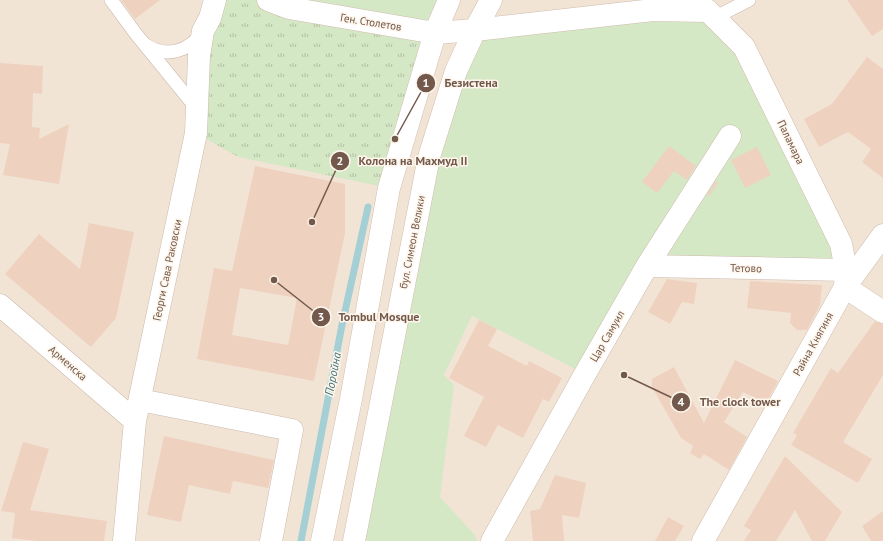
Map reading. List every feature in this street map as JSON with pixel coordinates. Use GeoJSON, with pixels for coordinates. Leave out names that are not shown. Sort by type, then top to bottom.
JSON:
{"type":"FeatureCollection","features":[{"type":"Feature","properties":{"kind":"street","name":"Георги Сава Раковски"},"geometry":{"type":"LineString","coordinates":[[124,541],[135,421],[196,133],[199,56],[203,31],[210,18],[215,0]]}},
{"type":"Feature","properties":{"kind":"street","name":"Ген. Столетов"},"geometry":{"type":"LineString","coordinates":[[268,0],[289,8],[435,33],[475,30],[652,10],[694,8]]}},
{"type":"Feature","properties":{"kind":"street"},"geometry":{"type":"LineString","coordinates":[[322,541],[351,399],[389,188],[435,33],[449,0]]}},
{"type":"Feature","properties":{"kind":"street","name":"бул. Симеон Велики"},"geometry":{"type":"LineString","coordinates":[[354,541],[429,157],[456,72],[475,30],[491,0]]}},
{"type":"Feature","properties":{"kind":"street","name":"Паламара"},"geometry":{"type":"LineString","coordinates":[[694,8],[744,47],[841,244],[846,279]]}},
{"type":"Feature","properties":{"kind":"street","name":"Цар Самуил"},"geometry":{"type":"LineString","coordinates":[[492,541],[647,266],[730,136]]}},
{"type":"Feature","properties":{"kind":"street","name":"Райна Княгиня"},"geometry":{"type":"LineString","coordinates":[[702,541],[846,279],[883,235]]}},
{"type":"Feature","properties":{"kind":"street","name":"Тетово"},"geometry":{"type":"LineString","coordinates":[[647,266],[846,279]]}},
{"type":"Feature","properties":{"kind":"street"},"geometry":{"type":"LineString","coordinates":[[846,279],[883,312]]}},
{"type":"Feature","properties":{"kind":"street","name":"Арменска"},"geometry":{"type":"LineString","coordinates":[[0,305],[135,421]]}},
{"type":"Feature","properties":{"kind":"street"},"geometry":{"type":"LineString","coordinates":[[140,400],[292,430],[271,541]]}},
{"type":"Feature","properties":{"kind":"lane"},"geometry":{"type":"LineString","coordinates":[[111,0],[143,43],[197,109]]}},
{"type":"Feature","properties":{"kind":"lane"},"geometry":{"type":"LineString","coordinates":[[694,8],[749,0]]}},
{"type":"Feature","properties":{"kind":"lane"},"geometry":{"type":"LineString","coordinates":[[143,43],[161,52],[172,52],[184,49],[195,42],[203,31]]}},
{"type":"Feature","properties":{"kind":"shaded area"},"geometry":{"type":"Polygon","coordinates":[[[0,0],[883,0],[883,541],[0,541],[0,0]]]}},
{"type":"Feature","properties":{"kind":"green space"},"geometry":{"type":"Polygon","coordinates":[[[215,0],[268,0],[435,33],[389,188],[238,157],[196,133],[215,0]]]}},
{"type":"Feature","properties":{"kind":"green space"},"geometry":{"type":"Polygon","coordinates":[[[268,0],[449,0],[435,33],[268,0]]]}},
{"type":"Feature","properties":{"kind":"green space"},"geometry":{"type":"Polygon","coordinates":[[[708,11],[744,47],[846,270],[647,266],[585,374],[472,316],[444,375],[454,385],[440,497],[475,535],[477,541],[354,541],[429,157],[475,30],[708,11]]]}},
{"type":"Feature","properties":{"kind":"building"},"geometry":{"type":"Polygon","coordinates":[[[121,0],[160,0],[135,19],[121,0]]]}},
{"type":"Feature","properties":{"kind":"building"},"geometry":{"type":"Polygon","coordinates":[[[847,0],[883,0],[883,29],[872,36],[847,0]]]}},
{"type":"Feature","properties":{"kind":"building"},"geometry":{"type":"Polygon","coordinates":[[[867,57],[883,69],[883,178],[862,162],[871,149],[848,132],[819,147],[804,119],[832,104],[867,57]]]}},
{"type":"Feature","properties":{"kind":"building"},"geometry":{"type":"Polygon","coordinates":[[[0,63],[43,66],[42,94],[33,93],[32,127],[40,128],[39,139],[69,124],[59,184],[3,175],[10,144],[0,143],[0,63]]]}},
{"type":"Feature","properties":{"kind":"building"},"geometry":{"type":"Polygon","coordinates":[[[669,146],[696,166],[687,180],[674,171],[657,193],[642,182],[669,146]]]}},
{"type":"Feature","properties":{"kind":"building"},"geometry":{"type":"Polygon","coordinates":[[[757,147],[771,175],[745,188],[731,160],[757,147]]]}},
{"type":"Feature","properties":{"kind":"building"},"geometry":{"type":"Polygon","coordinates":[[[255,166],[345,184],[345,233],[314,381],[197,359],[214,268],[232,271],[255,166]],[[240,288],[232,335],[288,345],[297,298],[240,288]]]}},
{"type":"Feature","properties":{"kind":"building"},"geometry":{"type":"Polygon","coordinates":[[[716,181],[718,183],[709,196],[707,195],[716,181]]]}},
{"type":"Feature","properties":{"kind":"building"},"geometry":{"type":"Polygon","coordinates":[[[89,223],[134,232],[116,318],[91,347],[5,274],[39,234],[80,269],[89,223]]]}},
{"type":"Feature","properties":{"kind":"building"},"geometry":{"type":"Polygon","coordinates":[[[667,279],[697,283],[694,304],[682,302],[670,324],[648,312],[667,279]]]}},
{"type":"Feature","properties":{"kind":"building"},"geometry":{"type":"Polygon","coordinates":[[[750,281],[822,285],[820,305],[807,330],[797,330],[790,323],[791,313],[747,308],[750,281]]]}},
{"type":"Feature","properties":{"kind":"building"},"geometry":{"type":"Polygon","coordinates":[[[479,320],[497,329],[488,346],[527,366],[529,361],[562,378],[549,402],[543,399],[523,438],[498,425],[486,447],[464,436],[484,397],[449,378],[479,320]]]}},
{"type":"Feature","properties":{"kind":"building"},"geometry":{"type":"Polygon","coordinates":[[[875,321],[883,324],[883,375],[843,442],[872,459],[858,483],[791,445],[797,435],[793,433],[831,368],[838,373],[875,321]]]}},
{"type":"Feature","properties":{"kind":"building"},"geometry":{"type":"Polygon","coordinates":[[[735,360],[778,381],[766,403],[743,392],[724,422],[747,437],[729,470],[704,454],[700,459],[690,453],[693,446],[681,438],[652,387],[652,379],[674,367],[704,423],[735,360]]]}},
{"type":"Feature","properties":{"kind":"building"},"geometry":{"type":"Polygon","coordinates":[[[164,436],[274,460],[268,488],[233,481],[230,494],[189,485],[181,522],[147,515],[164,436]]]}},
{"type":"Feature","properties":{"kind":"building"},"geometry":{"type":"Polygon","coordinates":[[[23,442],[49,449],[30,510],[107,521],[104,541],[36,541],[12,538],[15,513],[1,511],[23,442]]]}},
{"type":"Feature","properties":{"kind":"building"},"geometry":{"type":"Polygon","coordinates":[[[785,456],[842,512],[825,541],[812,541],[795,510],[776,541],[744,541],[751,530],[744,526],[785,456]]]}},
{"type":"Feature","properties":{"kind":"building"},"geometry":{"type":"Polygon","coordinates":[[[555,475],[586,483],[579,518],[562,515],[564,541],[533,541],[530,511],[540,509],[555,475]]]}},
{"type":"Feature","properties":{"kind":"building"},"geometry":{"type":"Polygon","coordinates":[[[883,511],[883,541],[871,541],[862,526],[883,511]]]}},
{"type":"Feature","properties":{"kind":"building"},"geometry":{"type":"Polygon","coordinates":[[[668,517],[684,526],[675,541],[655,541],[668,517]]]}},
{"type":"Feature","properties":{"kind":"waterway","name":"Поройна"},"geometry":{"type":"LineString","coordinates":[[301,541],[342,325],[368,207]]}},
{"type":"Feature","properties":{"kind":"place","name":"Безистена"},"geometry":{"type":"Point","coordinates":[395,139]}},
{"type":"Feature","properties":{"kind":"place","name":"Колона на Махмуд II"},"geometry":{"type":"Point","coordinates":[312,222]}},
{"type":"Feature","properties":{"kind":"place","name":"Tombul Mosque"},"geometry":{"type":"Point","coordinates":[274,280]}},
{"type":"Feature","properties":{"kind":"place","name":"The clock tower"},"geometry":{"type":"Point","coordinates":[624,375]}}]}
